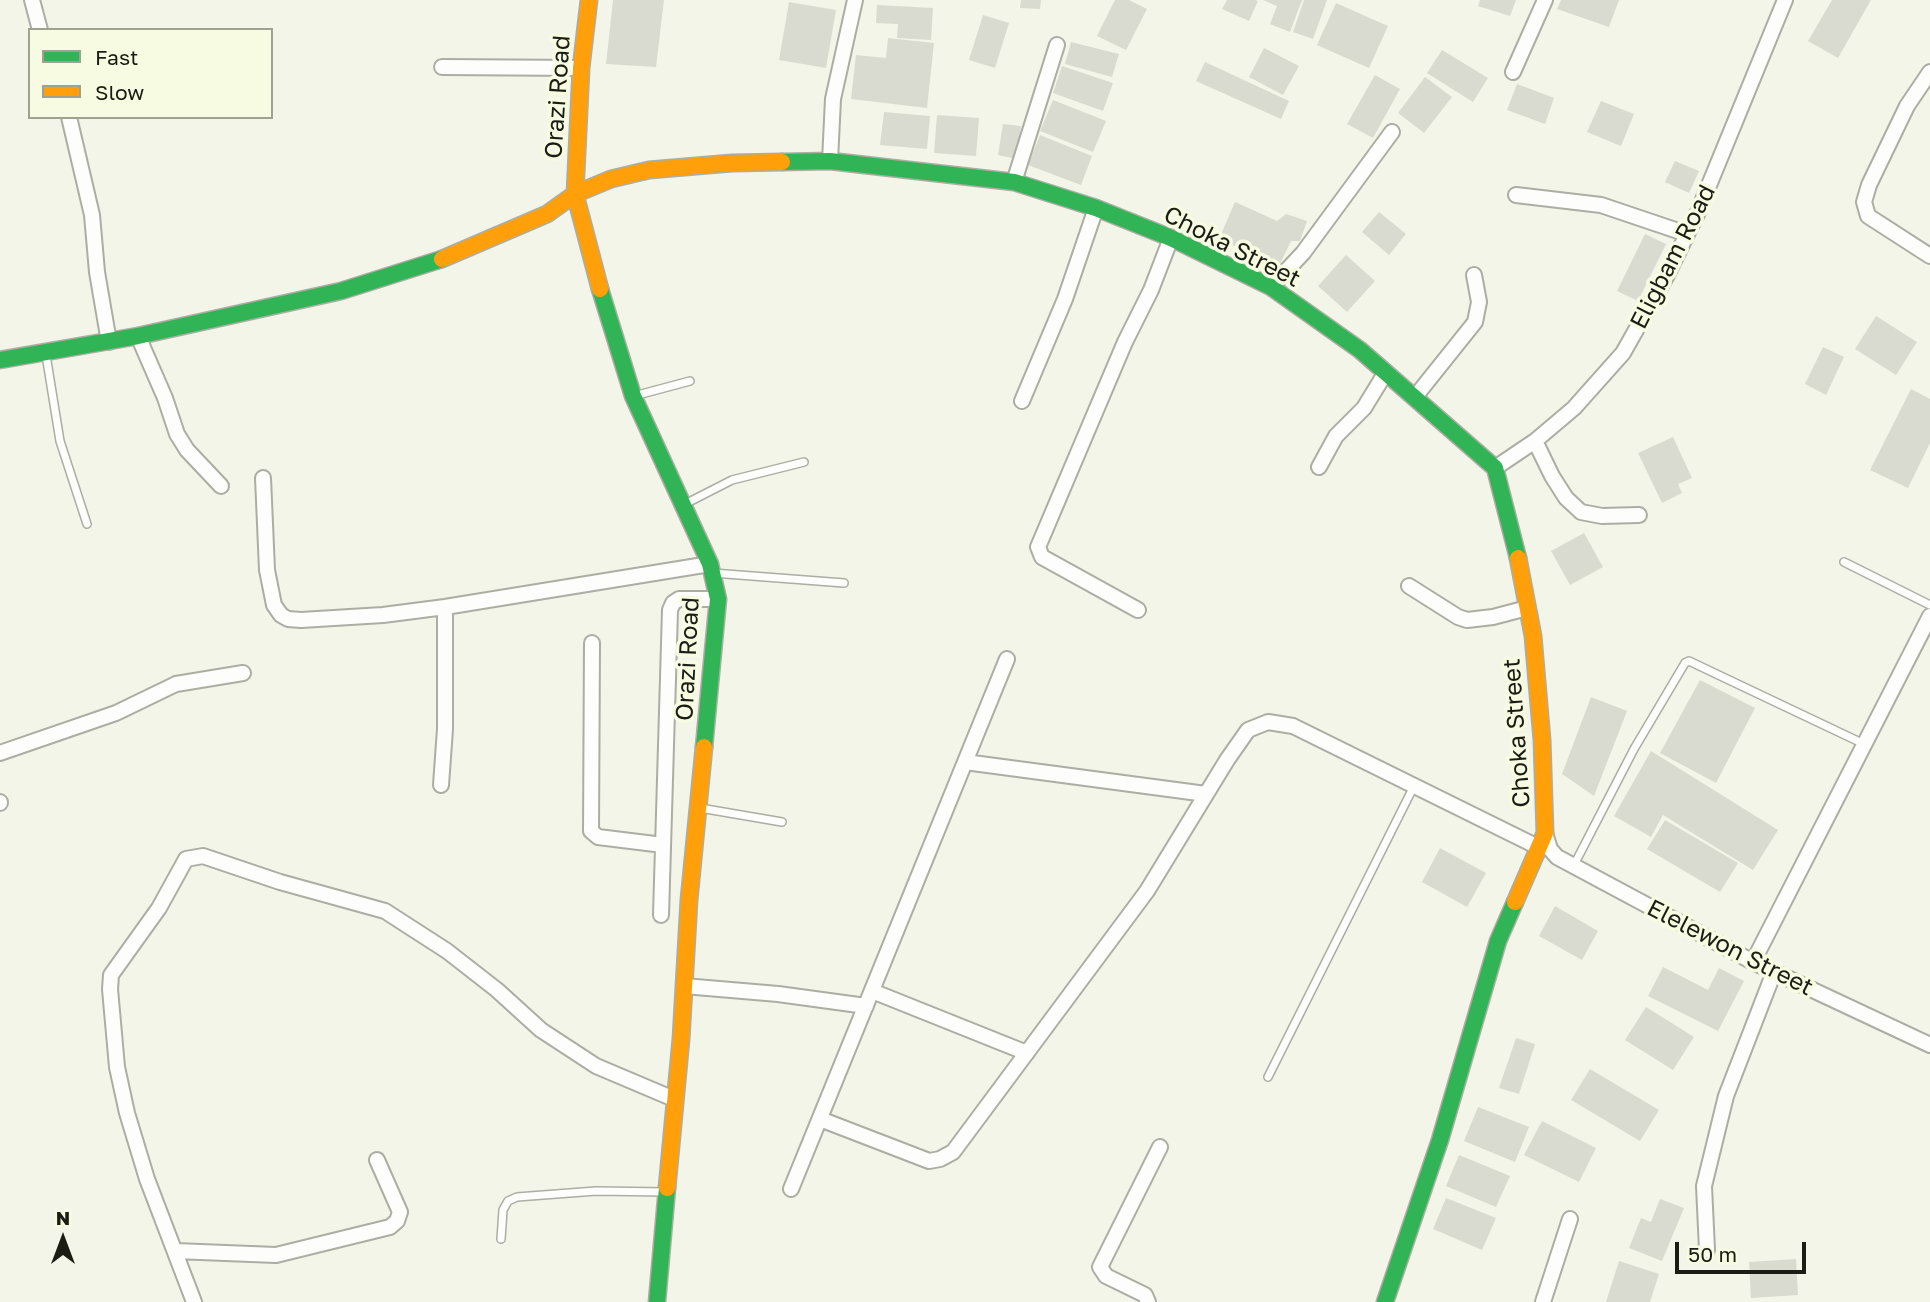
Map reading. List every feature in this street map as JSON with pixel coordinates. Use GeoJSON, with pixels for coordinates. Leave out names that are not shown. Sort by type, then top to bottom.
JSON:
{"type":"FeatureCollection","features":[{"type":"Feature","properties":{"kind":"street"},"geometry":{"type":"LineString","coordinates":[[32,0],[39,28]]}},
{"type":"Feature","properties":{"kind":"street","name":"Orazi Road"},"geometry":{"type":"LineString","coordinates":[[589,0],[581,68],[575,194],[610,324],[633,396],[711,569],[718,599],[700,808],[689,900],[657,1302]]}},
{"type":"Feature","properties":{"kind":"street"},"geometry":{"type":"LineString","coordinates":[[830,161],[833,99],[855,0]]}},
{"type":"Feature","properties":{"kind":"street"},"geometry":{"type":"LineString","coordinates":[[1513,72],[1545,0]]}},
{"type":"Feature","properties":{"kind":"street","name":"Eligbam Road"},"geometry":{"type":"LineString","coordinates":[[1495,468],[1535,441],[1574,408],[1623,352],[1644,318],[1687,234],[1726,148],[1785,0]]}},
{"type":"Feature","properties":{"kind":"street"},"geometry":{"type":"LineString","coordinates":[[1014,182],[1057,44]]}},
{"type":"Feature","properties":{"kind":"street"},"geometry":{"type":"LineString","coordinates":[[442,67],[581,68]]}},
{"type":"Feature","properties":{"kind":"street"},"geometry":{"type":"LineString","coordinates":[[1930,72],[1907,106],[1869,184],[1864,202],[1868,216],[1930,256]]}},
{"type":"Feature","properties":{"kind":"street"},"geometry":{"type":"LineString","coordinates":[[69,119],[92,215],[97,272],[109,342]]}},
{"type":"Feature","properties":{"kind":"street"},"geometry":{"type":"LineString","coordinates":[[1271,287],[1303,253],[1392,132]]}},
{"type":"Feature","properties":{"kind":"street","name":"Choka Street"},"geometry":{"type":"LineString","coordinates":[[0,360],[109,342],[341,291],[428,265],[547,214],[575,194],[611,179],[649,170],[732,163],[830,161],[1014,182],[1096,208],[1171,238],[1271,287],[1386,372],[1495,468],[1513,535],[1533,636],[1542,740],[1543,841]]}},
{"type":"Feature","properties":{"kind":"street"},"geometry":{"type":"LineString","coordinates":[[1516,195],[1601,205],[1687,234]]}},
{"type":"Feature","properties":{"kind":"street"},"geometry":{"type":"LineString","coordinates":[[1022,401],[1065,299],[1096,208]]}},
{"type":"Feature","properties":{"kind":"street"},"geometry":{"type":"LineString","coordinates":[[1138,610],[1042,557],[1038,547],[1171,238]]}},
{"type":"Feature","properties":{"kind":"street"},"geometry":{"type":"LineString","coordinates":[[1415,397],[1475,322],[1479,302],[1474,275]]}},
{"type":"Feature","properties":{"kind":"street"},"geometry":{"type":"LineString","coordinates":[[138,336],[165,398],[177,434],[187,450],[221,486]]}},
{"type":"Feature","properties":{"kind":"street"},"geometry":{"type":"LineString","coordinates":[[1319,467],[1336,436],[1364,408],[1386,372]]}},
{"type":"Feature","properties":{"kind":"street"},"geometry":{"type":"LineString","coordinates":[[1535,441],[1566,498],[1581,512],[1602,516],[1639,515]]}},
{"type":"Feature","properties":{"kind":"street"},"geometry":{"type":"LineString","coordinates":[[263,478],[267,570],[274,604],[281,615],[288,619],[383,615],[711,569]]}},
{"type":"Feature","properties":{"kind":"street"},"geometry":{"type":"LineString","coordinates":[[1409,586],[1467,620],[1493,617],[1527,608]]}},
{"type":"Feature","properties":{"kind":"street"},"geometry":{"type":"LineString","coordinates":[[662,915],[670,610],[673,603],[679,599],[718,599]]}},
{"type":"Feature","properties":{"kind":"street"},"geometry":{"type":"LineString","coordinates":[[440,785],[445,729],[445,607]]}},
{"type":"Feature","properties":{"kind":"street"},"geometry":{"type":"LineString","coordinates":[[1753,962],[1930,616]]}},
{"type":"Feature","properties":{"kind":"street"},"geometry":{"type":"LineString","coordinates":[[592,643],[591,831],[598,837],[663,845]]}},
{"type":"Feature","properties":{"kind":"street"},"geometry":{"type":"LineString","coordinates":[[791,1189],[1007,659]]}},
{"type":"Feature","properties":{"kind":"street"},"geometry":{"type":"LineString","coordinates":[[0,753],[116,713],[176,684],[243,673]]}},
{"type":"Feature","properties":{"kind":"street"},"geometry":{"type":"LineString","coordinates":[[820,1119],[929,1161],[953,1152],[1147,891],[1248,730],[1268,722],[1293,726],[1462,812],[1543,841],[1498,941],[1440,1140],[1385,1302]]}},
{"type":"Feature","properties":{"kind":"street"},"geometry":{"type":"LineString","coordinates":[[965,762],[1206,794]]}},
{"type":"Feature","properties":{"kind":"street","name":"Elelewon Street"},"geometry":{"type":"LineString","coordinates":[[1543,841],[1557,857],[1753,962],[1930,1045]]}},
{"type":"Feature","properties":{"kind":"street"},"geometry":{"type":"LineString","coordinates":[[194,1302],[147,1179],[127,1113],[117,1067],[110,989],[111,975],[159,908],[186,859],[203,856],[280,882],[386,911],[447,951],[497,990],[541,1030],[596,1066],[674,1099]]}},
{"type":"Feature","properties":{"kind":"street"},"geometry":{"type":"LineString","coordinates":[[1707,1250],[1704,1186],[1726,1096],[1774,972]]}},
{"type":"Feature","properties":{"kind":"street"},"geometry":{"type":"LineString","coordinates":[[684,986],[778,994],[866,1006]]}},
{"type":"Feature","properties":{"kind":"street"},"geometry":{"type":"LineString","coordinates":[[872,991],[1027,1053]]}},
{"type":"Feature","properties":{"kind":"street"},"geometry":{"type":"LineString","coordinates":[[1148,1302],[1145,1295],[1106,1276],[1100,1267],[1160,1147]]}},
{"type":"Feature","properties":{"kind":"street"},"geometry":{"type":"LineString","coordinates":[[175,1251],[276,1255],[390,1227],[397,1221],[400,1212],[377,1160]]}},
{"type":"Feature","properties":{"kind":"street"},"geometry":{"type":"LineString","coordinates":[[1543,1302],[1570,1219]]}},
{"type":"Feature","properties":{"kind":"lane"},"geometry":{"type":"LineString","coordinates":[[46,353],[58,431],[87,524]]}},
{"type":"Feature","properties":{"kind":"lane"},"geometry":{"type":"LineString","coordinates":[[633,396],[690,381]]}},
{"type":"Feature","properties":{"kind":"lane"},"geometry":{"type":"LineString","coordinates":[[682,506],[732,480],[804,462]]}},
{"type":"Feature","properties":{"kind":"lane"},"geometry":{"type":"LineString","coordinates":[[1844,562],[1930,604]]}},
{"type":"Feature","properties":{"kind":"lane"},"geometry":{"type":"LineString","coordinates":[[711,569],[844,583]]}},
{"type":"Feature","properties":{"kind":"lane"},"geometry":{"type":"LineString","coordinates":[[1573,866],[1633,749],[1685,663],[1689,661],[1864,744]]}},
{"type":"Feature","properties":{"kind":"lane"},"geometry":{"type":"LineString","coordinates":[[1268,1077],[1414,786]]}},
{"type":"Feature","properties":{"kind":"lane"},"geometry":{"type":"LineString","coordinates":[[700,808],[782,822]]}},
{"type":"Feature","properties":{"kind":"lane"},"geometry":{"type":"LineString","coordinates":[[501,1239],[503,1210],[508,1202],[517,1197],[596,1191],[666,1192]]}},
{"type":"Feature","properties":{"kind":"building"},"geometry":{"type":"Polygon","coordinates":[[[613,0],[664,0],[656,67],[606,64],[613,0]]]}},
{"type":"Feature","properties":{"kind":"building"},"geometry":{"type":"Polygon","coordinates":[[[1021,0],[1041,0],[1040,9],[1020,8],[1021,0]]]}},
{"type":"Feature","properties":{"kind":"building"},"geometry":{"type":"Polygon","coordinates":[[[1115,0],[1129,0],[1147,9],[1126,50],[1097,36],[1115,0]]]}},
{"type":"Feature","properties":{"kind":"building"},"geometry":{"type":"Polygon","coordinates":[[[1227,0],[1258,1],[1249,21],[1222,9],[1227,0]]]}},
{"type":"Feature","properties":{"kind":"building"},"geometry":{"type":"Polygon","coordinates":[[[1263,0],[1302,0],[1290,32],[1270,24],[1277,6],[1263,0]]]}},
{"type":"Feature","properties":{"kind":"building"},"geometry":{"type":"Polygon","coordinates":[[[1304,0],[1327,0],[1313,39],[1293,32],[1304,0]]]}},
{"type":"Feature","properties":{"kind":"building"},"geometry":{"type":"Polygon","coordinates":[[[1480,0],[1516,0],[1510,16],[1478,6],[1480,0]]]}},
{"type":"Feature","properties":{"kind":"building"},"geometry":{"type":"Polygon","coordinates":[[[1561,0],[1619,0],[1609,27],[1557,9],[1561,0]]]}},
{"type":"Feature","properties":{"kind":"building"},"geometry":{"type":"Polygon","coordinates":[[[1832,0],[1871,0],[1838,58],[1808,41],[1832,0]]]}},
{"type":"Feature","properties":{"kind":"building"},"geometry":{"type":"Polygon","coordinates":[[[789,2],[836,10],[826,68],[779,60],[789,2]]]}},
{"type":"Feature","properties":{"kind":"building"},"geometry":{"type":"Polygon","coordinates":[[[1336,3],[1388,26],[1369,68],[1317,45],[1336,3]]]}},
{"type":"Feature","properties":{"kind":"building"},"geometry":{"type":"Polygon","coordinates":[[[877,5],[933,8],[931,40],[897,38],[898,24],[876,23],[877,5]]]}},
{"type":"Feature","properties":{"kind":"building"},"geometry":{"type":"Polygon","coordinates":[[[983,15],[1009,23],[995,68],[969,60],[983,15]]]}},
{"type":"Feature","properties":{"kind":"building"},"geometry":{"type":"Polygon","coordinates":[[[888,38],[934,43],[927,108],[851,99],[856,55],[886,58],[888,38]]]}},
{"type":"Feature","properties":{"kind":"building"},"geometry":{"type":"Polygon","coordinates":[[[1071,42],[1119,54],[1112,77],[1065,64],[1071,42]]]}},
{"type":"Feature","properties":{"kind":"building"},"geometry":{"type":"Polygon","coordinates":[[[1264,48],[1299,66],[1283,95],[1249,77],[1264,48]]]}},
{"type":"Feature","properties":{"kind":"building"},"geometry":{"type":"Polygon","coordinates":[[[1442,50],[1488,78],[1473,102],[1427,73],[1442,50]]]}},
{"type":"Feature","properties":{"kind":"building"},"geometry":{"type":"Polygon","coordinates":[[[1205,62],[1289,101],[1281,119],[1196,81],[1205,62]]]}},
{"type":"Feature","properties":{"kind":"building"},"geometry":{"type":"Polygon","coordinates":[[[1062,66],[1113,83],[1103,111],[1053,93],[1062,66]]]}},
{"type":"Feature","properties":{"kind":"building"},"geometry":{"type":"Polygon","coordinates":[[[1375,75],[1400,89],[1373,138],[1347,124],[1375,75]]]}},
{"type":"Feature","properties":{"kind":"building"},"geometry":{"type":"Polygon","coordinates":[[[1425,77],[1452,97],[1424,133],[1398,113],[1425,77]]]}},
{"type":"Feature","properties":{"kind":"building"},"geometry":{"type":"Polygon","coordinates":[[[1517,84],[1554,98],[1545,124],[1507,110],[1517,84]]]}},
{"type":"Feature","properties":{"kind":"building"},"geometry":{"type":"Polygon","coordinates":[[[1053,100],[1106,121],[1093,152],[1040,131],[1053,100]]]}},
{"type":"Feature","properties":{"kind":"building"},"geometry":{"type":"Polygon","coordinates":[[[1601,101],[1634,114],[1621,146],[1587,132],[1601,101]]]}},
{"type":"Feature","properties":{"kind":"building"},"geometry":{"type":"Polygon","coordinates":[[[884,112],[930,116],[927,149],[880,145],[884,112]]]}},
{"type":"Feature","properties":{"kind":"building"},"geometry":{"type":"Polygon","coordinates":[[[937,115],[979,118],[976,156],[934,153],[937,115]]]}},
{"type":"Feature","properties":{"kind":"building"},"geometry":{"type":"Polygon","coordinates":[[[1003,124],[1021,126],[1016,159],[998,155],[1003,124]]]}},
{"type":"Feature","properties":{"kind":"building"},"geometry":{"type":"Polygon","coordinates":[[[1040,135],[1092,156],[1081,185],[1028,165],[1040,135]]]}},
{"type":"Feature","properties":{"kind":"building"},"geometry":{"type":"Polygon","coordinates":[[[1675,161],[1699,171],[1689,193],[1665,182],[1675,161]]]}},
{"type":"Feature","properties":{"kind":"building"},"geometry":{"type":"Polygon","coordinates":[[[1235,202],[1277,221],[1286,214],[1307,221],[1300,241],[1291,241],[1279,266],[1219,239],[1235,202]]]}},
{"type":"Feature","properties":{"kind":"building"},"geometry":{"type":"Polygon","coordinates":[[[1379,212],[1406,234],[1389,255],[1362,232],[1379,212]]]}},
{"type":"Feature","properties":{"kind":"building"},"geometry":{"type":"Polygon","coordinates":[[[1645,234],[1666,244],[1638,301],[1617,291],[1645,234]]]}},
{"type":"Feature","properties":{"kind":"building"},"geometry":{"type":"Polygon","coordinates":[[[1346,255],[1375,281],[1347,312],[1318,286],[1346,255]]]}},
{"type":"Feature","properties":{"kind":"building"},"geometry":{"type":"Polygon","coordinates":[[[1876,316],[1917,342],[1896,375],[1855,349],[1876,316]]]}},
{"type":"Feature","properties":{"kind":"building"},"geometry":{"type":"Polygon","coordinates":[[[1823,347],[1844,357],[1826,395],[1805,384],[1823,347]]]}},
{"type":"Feature","properties":{"kind":"building"},"geometry":{"type":"Polygon","coordinates":[[[1911,389],[1930,399],[1930,443],[1908,488],[1870,470],[1911,389]]]}},
{"type":"Feature","properties":{"kind":"building"},"geometry":{"type":"Polygon","coordinates":[[[1673,437],[1692,478],[1678,484],[1682,493],[1662,503],[1638,453],[1673,437]]]}},
{"type":"Feature","properties":{"kind":"building"},"geometry":{"type":"Polygon","coordinates":[[[1584,533],[1603,567],[1570,585],[1551,551],[1584,533]]]}},
{"type":"Feature","properties":{"kind":"building"},"geometry":{"type":"Polygon","coordinates":[[[1700,680],[1755,708],[1716,783],[1660,753],[1700,680]]]}},
{"type":"Feature","properties":{"kind":"building"},"geometry":{"type":"Polygon","coordinates":[[[1591,697],[1627,711],[1594,796],[1562,774],[1591,697]]]}},
{"type":"Feature","properties":{"kind":"building"},"geometry":{"type":"Polygon","coordinates":[[[1651,751],[1778,830],[1753,870],[1663,815],[1651,837],[1614,816],[1651,751]]]}},
{"type":"Feature","properties":{"kind":"building"},"geometry":{"type":"Polygon","coordinates":[[[1665,820],[1738,863],[1720,892],[1647,849],[1665,820]]]}},
{"type":"Feature","properties":{"kind":"building"},"geometry":{"type":"Polygon","coordinates":[[[1440,848],[1486,873],[1467,907],[1422,882],[1440,848]]]}},
{"type":"Feature","properties":{"kind":"building"},"geometry":{"type":"Polygon","coordinates":[[[1555,906],[1598,931],[1582,960],[1539,936],[1555,906]]]}},
{"type":"Feature","properties":{"kind":"building"},"geometry":{"type":"Polygon","coordinates":[[[1663,967],[1708,990],[1719,968],[1744,981],[1718,1031],[1648,996],[1663,967]]]}},
{"type":"Feature","properties":{"kind":"building"},"geometry":{"type":"Polygon","coordinates":[[[1646,1007],[1694,1037],[1673,1070],[1625,1040],[1646,1007]]]}},
{"type":"Feature","properties":{"kind":"building"},"geometry":{"type":"Polygon","coordinates":[[[1516,1038],[1535,1044],[1519,1094],[1499,1088],[1516,1038]]]}},
{"type":"Feature","properties":{"kind":"building"},"geometry":{"type":"Polygon","coordinates":[[[1590,1069],[1659,1110],[1640,1141],[1571,1100],[1590,1069]]]}},
{"type":"Feature","properties":{"kind":"building"},"geometry":{"type":"Polygon","coordinates":[[[1478,1107],[1529,1127],[1515,1162],[1464,1141],[1478,1107]]]}},
{"type":"Feature","properties":{"kind":"building"},"geometry":{"type":"Polygon","coordinates":[[[1542,1121],[1596,1148],[1579,1182],[1524,1155],[1542,1121]]]}},
{"type":"Feature","properties":{"kind":"building"},"geometry":{"type":"Polygon","coordinates":[[[1459,1155],[1510,1176],[1496,1207],[1446,1186],[1459,1155]]]}},
{"type":"Feature","properties":{"kind":"building"},"geometry":{"type":"Polygon","coordinates":[[[1446,1198],[1496,1218],[1482,1250],[1433,1229],[1446,1198]]]}},
{"type":"Feature","properties":{"kind":"building"},"geometry":{"type":"Polygon","coordinates":[[[1660,1199],[1684,1208],[1662,1261],[1629,1248],[1641,1218],[1651,1222],[1660,1199]]]}},
{"type":"Feature","properties":{"kind":"building"},"geometry":{"type":"Polygon","coordinates":[[[1796,1259],[1798,1295],[1751,1298],[1749,1262],[1796,1259]]]}},
{"type":"Feature","properties":{"kind":"building"},"geometry":{"type":"Polygon","coordinates":[[[1619,1261],[1659,1274],[1650,1302],[1606,1302],[1619,1261]]]}},
{"type":"Feature","properties":{"kind":"traffic: fast"},"geometry":{"type":"LineString","coordinates":[[782,162],[830,161],[1014,182],[1096,208],[1171,238],[1271,287],[1360,350],[1495,468],[1518,558]]}},
{"type":"Feature","properties":{"kind":"traffic: fast"},"geometry":{"type":"LineString","coordinates":[[0,360],[138,336],[341,291],[442,259]]}},
{"type":"Feature","properties":{"kind":"traffic: fast"},"geometry":{"type":"LineString","coordinates":[[600,289],[633,396],[710,564],[718,599],[704,747]]}},
{"type":"Feature","properties":{"kind":"traffic: fast"},"geometry":{"type":"LineString","coordinates":[[1385,1302],[1440,1140],[1498,941],[1515,902]]}},
{"type":"Feature","properties":{"kind":"traffic: fast"},"geometry":{"type":"LineString","coordinates":[[657,1302],[667,1188]]}},
{"type":"Feature","properties":{"kind":"traffic: slow"},"geometry":{"type":"LineString","coordinates":[[589,0],[581,68],[575,194],[600,289]]}},
{"type":"Feature","properties":{"kind":"traffic: slow"},"geometry":{"type":"LineString","coordinates":[[442,259],[547,214],[575,194],[611,179],[649,170],[782,162]]}},
{"type":"Feature","properties":{"kind":"traffic: slow"},"geometry":{"type":"LineString","coordinates":[[1515,902],[1545,833],[1542,740],[1533,636],[1518,558]]}},
{"type":"Feature","properties":{"kind":"traffic: slow"},"geometry":{"type":"LineString","coordinates":[[667,1188],[681,1039],[689,900],[704,747]]}}]}
